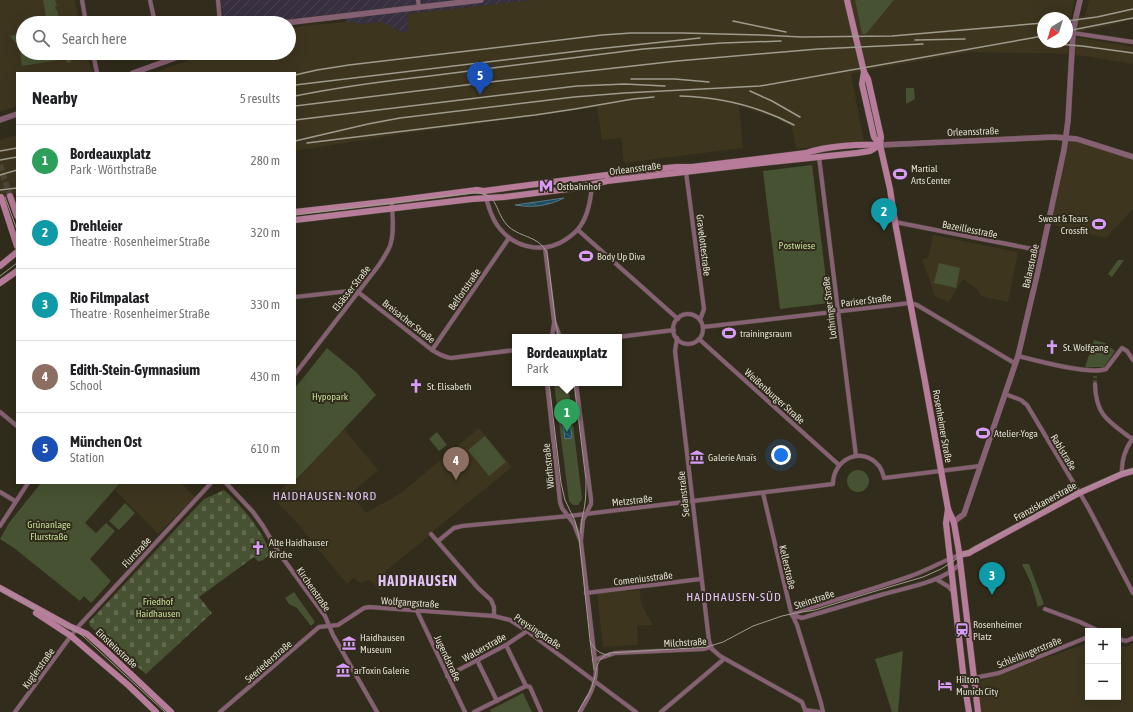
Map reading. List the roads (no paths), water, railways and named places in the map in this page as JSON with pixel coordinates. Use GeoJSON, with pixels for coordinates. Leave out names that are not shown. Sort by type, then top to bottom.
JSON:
{"type":"FeatureCollection","features":[{"type":"Feature","properties":{"kind":"main road","name":"Rosenheimer Straße"},"geometry":{"type":"LineString","coordinates":[[847,0],[864,72],[862,84],[872,132],[880,145],[886,171],[948,509],[946,522],[969,712]]}},
{"type":"Feature","properties":{"kind":"main road","name":"Orleansstraße"},"geometry":{"type":"LineString","coordinates":[[296,220],[576,188],[831,148],[868,144],[880,145]]}},
{"type":"Feature","properties":{"kind":"main road","name":"Orleansstraße"},"geometry":{"type":"LineString","coordinates":[[296,212],[392,202],[477,190],[484,191],[645,170],[686,170],[819,157],[870,151],[880,145]]}},
{"type":"Feature","properties":{"kind":"main road"},"geometry":{"type":"LineString","coordinates":[[10,196],[16,213]]}},
{"type":"Feature","properties":{"kind":"main road"},"geometry":{"type":"LineString","coordinates":[[1,197],[16,243]]}},
{"type":"Feature","properties":{"kind":"main road"},"geometry":{"type":"LineString","coordinates":[[0,266],[16,253]]}},
{"type":"Feature","properties":{"kind":"main road"},"geometry":{"type":"LineString","coordinates":[[0,282],[16,272]]}},
{"type":"Feature","properties":{"kind":"main road","name":"Franziskanerstraße"},"geometry":{"type":"LineString","coordinates":[[959,555],[969,553],[1079,492],[1133,471]]}},
{"type":"Feature","properties":{"kind":"main road"},"geometry":{"type":"LineString","coordinates":[[948,509],[954,523],[959,555],[978,712]]}},
{"type":"Feature","properties":{"kind":"main road","name":"Franziskanerstraße"},"geometry":{"type":"LineString","coordinates":[[960,564],[969,553]]}},
{"type":"Feature","properties":{"kind":"main road","name":"Einsteinstraße"},"geometry":{"type":"LineString","coordinates":[[0,588],[74,632],[156,712]]}},
{"type":"Feature","properties":{"kind":"main road","name":"Einsteinstraße"},"geometry":{"type":"LineString","coordinates":[[0,592],[40,615],[74,632],[85,633],[95,640],[170,712]]}},
{"type":"Feature","properties":{"kind":"street"},"geometry":{"type":"LineString","coordinates":[[82,0],[85,16]]}},
{"type":"Feature","properties":{"kind":"street"},"geometry":{"type":"LineString","coordinates":[[150,0],[153,16]]}},
{"type":"Feature","properties":{"kind":"street"},"geometry":{"type":"LineString","coordinates":[[218,0],[219,16]]}},
{"type":"Feature","properties":{"kind":"street"},"geometry":{"type":"LineString","coordinates":[[418,0],[419,7]]}},
{"type":"Feature","properties":{"kind":"street"},"geometry":{"type":"LineString","coordinates":[[296,22],[481,0]]}},
{"type":"Feature","properties":{"kind":"street","name":"Balanstraße"},"geometry":{"type":"LineString","coordinates":[[1073,33],[1080,0]]}},
{"type":"Feature","properties":{"kind":"street"},"geometry":{"type":"LineString","coordinates":[[1073,33],[1133,42]]}},
{"type":"Feature","properties":{"kind":"street","name":"Balanstraße"},"geometry":{"type":"LineString","coordinates":[[954,523],[964,514],[1018,356],[1043,251],[1064,150],[1068,121],[1072,48]]}},
{"type":"Feature","properties":{"kind":"street"},"geometry":{"type":"LineString","coordinates":[[94,60],[97,72]]}},
{"type":"Feature","properties":{"kind":"street"},"geometry":{"type":"LineString","coordinates":[[136,72],[170,60]]}},
{"type":"Feature","properties":{"kind":"street"},"geometry":{"type":"LineString","coordinates":[[0,120],[16,114]]}},
{"type":"Feature","properties":{"kind":"street","name":"Orleansstraße"},"geometry":{"type":"LineString","coordinates":[[880,145],[1054,137],[1077,139],[1133,157]]}},
{"type":"Feature","properties":{"kind":"street","name":"Lothringer Straße"},"geometry":{"type":"LineString","coordinates":[[819,157],[856,456]]}},
{"type":"Feature","properties":{"kind":"street","name":"Gravelottestraße"},"geometry":{"type":"LineString","coordinates":[[686,170],[704,309],[700,320]]}},
{"type":"Feature","properties":{"kind":"street"},"geometry":{"type":"LineString","coordinates":[[484,191],[492,216],[501,231],[509,238],[522,244],[530,247],[545,248],[561,242],[578,230],[588,209],[594,177]]}},
{"type":"Feature","properties":{"kind":"street","name":"Elsässer Straße"},"geometry":{"type":"LineString","coordinates":[[296,373],[379,265],[390,245],[393,231],[392,202]]}},
{"type":"Feature","properties":{"kind":"street","name":"Bazeillesstraße"},"geometry":{"type":"LineString","coordinates":[[895,222],[1043,251]]}},
{"type":"Feature","properties":{"kind":"street"},"geometry":{"type":"LineString","coordinates":[[578,230],[678,319]]}},
{"type":"Feature","properties":{"kind":"street","name":"Belfortstraße"},"geometry":{"type":"LineString","coordinates":[[432,350],[509,238]]}},
{"type":"Feature","properties":{"kind":"street"},"geometry":{"type":"LineString","coordinates":[[545,248],[554,321],[559,334]]}},
{"type":"Feature","properties":{"kind":"street"},"geometry":{"type":"LineString","coordinates":[[296,297],[349,291],[358,292]]}},
{"type":"Feature","properties":{"kind":"street","name":"Breisacher Straße"},"geometry":{"type":"LineString","coordinates":[[358,292],[441,356],[452,358],[512,350]]}},
{"type":"Feature","properties":{"kind":"street"},"geometry":{"type":"LineString","coordinates":[[910,302],[918,305],[1016,364]]}},
{"type":"Feature","properties":{"kind":"street","name":"Pariser Straße"},"geometry":{"type":"LineString","coordinates":[[703,327],[910,302]]}},
{"type":"Feature","properties":{"kind":"street"},"geometry":{"type":"LineString","coordinates":[[692,315],[700,320],[703,331],[696,342],[688,344],[677,338],[674,326],[678,319],[682,316],[692,315]]}},
{"type":"Feature","properties":{"kind":"street"},"geometry":{"type":"LineString","coordinates":[[552,334],[554,321]]}},
{"type":"Feature","properties":{"kind":"street"},"geometry":{"type":"LineString","coordinates":[[622,336],[674,330]]}},
{"type":"Feature","properties":{"kind":"street","name":"Sedanstraße"},"geometry":{"type":"LineString","coordinates":[[677,338],[675,351],[708,641],[711,647]]}},
{"type":"Feature","properties":{"kind":"street","name":"Weißenburger Straße"},"geometry":{"type":"LineString","coordinates":[[699,339],[839,465]]}},
{"type":"Feature","properties":{"kind":"street"},"geometry":{"type":"LineString","coordinates":[[1018,356],[1058,365],[1095,370],[1106,369],[1122,348],[1127,351],[1133,360]]}},
{"type":"Feature","properties":{"kind":"street"},"geometry":{"type":"LineString","coordinates":[[1095,370],[1095,376]]}},
{"type":"Feature","properties":{"kind":"street"},"geometry":{"type":"LineString","coordinates":[[1095,384],[1097,403],[1105,419],[1133,439],[1124,454],[1122,474]]}},
{"type":"Feature","properties":{"kind":"street","name":"Wörthstraße"},"geometry":{"type":"LineString","coordinates":[[547,386],[560,502],[562,508],[569,516],[577,530],[581,542]]}},
{"type":"Feature","properties":{"kind":"street","name":"Wörthstraße"},"geometry":{"type":"LineString","coordinates":[[576,386],[591,499],[591,504],[583,520],[581,542],[596,672],[595,681]]}},
{"type":"Feature","properties":{"kind":"street","name":"Rablstraße"},"geometry":{"type":"LineString","coordinates":[[1005,394],[1025,402],[1079,492],[1133,593]]}},
{"type":"Feature","properties":{"kind":"street"},"geometry":{"type":"LineString","coordinates":[[0,412],[16,425]]}},
{"type":"Feature","properties":{"kind":"street"},"geometry":{"type":"LineString","coordinates":[[839,465],[848,458],[856,456],[866,458],[875,462],[881,470],[884,478],[980,466]]}},
{"type":"Feature","properties":{"kind":"street","name":"Metzstraße"},"geometry":{"type":"LineString","coordinates":[[438,541],[454,528],[462,526],[569,516],[833,484],[833,478],[839,465]]}},
{"type":"Feature","properties":{"kind":"street"},"geometry":{"type":"LineString","coordinates":[[0,526],[27,484]]}},
{"type":"Feature","properties":{"kind":"street","name":"Flurstraße"},"geometry":{"type":"LineString","coordinates":[[74,632],[210,484]]}},
{"type":"Feature","properties":{"kind":"street","name":"Kirchenstraße"},"geometry":{"type":"LineString","coordinates":[[227,484],[254,512],[279,553],[324,616],[377,712]]}},
{"type":"Feature","properties":{"kind":"street"},"geometry":{"type":"LineString","coordinates":[[0,492],[16,501]]}},
{"type":"Feature","properties":{"kind":"street","name":"Kellerstraße"},"geometry":{"type":"LineString","coordinates":[[763,493],[792,615],[797,625],[823,712]]}},
{"type":"Feature","properties":{"kind":"street"},"geometry":{"type":"LineString","coordinates":[[431,534],[478,588],[491,600],[494,607],[494,616]]}},
{"type":"Feature","properties":{"kind":"street","name":"Steinstraße"},"geometry":{"type":"LineString","coordinates":[[792,615],[799,611],[891,584],[959,555]]}},
{"type":"Feature","properties":{"kind":"street","name":"Steinstraße"},"geometry":{"type":"LineString","coordinates":[[792,615],[802,618],[936,579],[952,571],[960,564]]}},
{"type":"Feature","properties":{"kind":"street","name":"Comeniusstraße"},"geometry":{"type":"LineString","coordinates":[[586,593],[701,579]]}},
{"type":"Feature","properties":{"kind":"street"},"geometry":{"type":"LineString","coordinates":[[936,579],[954,592]]}},
{"type":"Feature","properties":{"kind":"street","name":"Wolfgangstraße"},"geometry":{"type":"LineString","coordinates":[[329,626],[338,625],[367,607],[494,616]]}},
{"type":"Feature","properties":{"kind":"street"},"geometry":{"type":"LineString","coordinates":[[1045,609],[1093,628]]}},
{"type":"Feature","properties":{"kind":"street","name":"Jugendstraße"},"geometry":{"type":"LineString","coordinates":[[417,611],[465,712]]}},
{"type":"Feature","properties":{"kind":"street","name":"Preysingstraße"},"geometry":{"type":"LineString","coordinates":[[494,616],[510,620],[527,631],[636,712]]}},
{"type":"Feature","properties":{"kind":"street","name":"Seeriederstraße"},"geometry":{"type":"LineString","coordinates":[[220,712],[319,627],[329,626]]}},
{"type":"Feature","properties":{"kind":"street","name":"Walserstraße"},"geometry":{"type":"LineString","coordinates":[[447,676],[506,645],[527,631]]}},
{"type":"Feature","properties":{"kind":"street","name":"Kuglerstraße"},"geometry":{"type":"LineString","coordinates":[[14,712],[28,696],[74,632]]}},
{"type":"Feature","properties":{"kind":"street","name":"Schleibingerstraße"},"geometry":{"type":"LineString","coordinates":[[974,678],[999,673],[1085,638]]}},
{"type":"Feature","properties":{"kind":"street"},"geometry":{"type":"LineString","coordinates":[[1121,640],[1126,641],[1133,638]]}},
{"type":"Feature","properties":{"kind":"street"},"geometry":{"type":"LineString","coordinates":[[506,645],[526,686],[530,687],[541,712]]}},
{"type":"Feature","properties":{"kind":"street","name":"Milchstraße"},"geometry":{"type":"LineString","coordinates":[[594,660],[615,653],[702,649],[711,647],[724,658],[802,702],[804,711]]}},
{"type":"Feature","properties":{"kind":"street"},"geometry":{"type":"LineString","coordinates":[[661,712],[724,658]]}},
{"type":"Feature","properties":{"kind":"street"},"geometry":{"type":"LineString","coordinates":[[476,660],[497,700]]}},
{"type":"Feature","properties":{"kind":"street"},"geometry":{"type":"LineString","coordinates":[[580,712],[593,688],[595,681]]}},
{"type":"Feature","properties":{"kind":"street"},"geometry":{"type":"LineString","coordinates":[[474,712],[526,686]]}},
{"type":"Feature","properties":{"kind":"street"},"geometry":{"type":"LineString","coordinates":[[804,711],[819,712]]}},
{"type":"Feature","properties":{"kind":"water"},"geometry":{"type":"Polygon","coordinates":[[[564,198],[540,206],[515,205],[564,198]]]}},
{"type":"Feature","properties":{"kind":"water"},"geometry":{"type":"Polygon","coordinates":[[[570,423],[572,438],[565,439],[563,424],[570,423]]]}},
{"type":"Feature","properties":{"kind":"tunnel"},"geometry":{"type":"LineString","coordinates":[[0,165],[10,196]]}},
{"type":"Feature","properties":{"kind":"tunnel"},"geometry":{"type":"LineString","coordinates":[[1095,376],[1095,384]]}},
{"type":"Feature","properties":{"kind":"tram line"},"geometry":{"type":"LineString","coordinates":[[296,215],[472,193],[488,196],[492,199],[509,227],[514,231],[535,240],[544,247],[547,253],[558,334]]}},
{"type":"Feature","properties":{"kind":"tram line"},"geometry":{"type":"LineString","coordinates":[[5,197],[16,227]]}},
{"type":"Feature","properties":{"kind":"tram line"},"geometry":{"type":"LineString","coordinates":[[0,276],[16,264]]}},
{"type":"Feature","properties":{"kind":"tram line"},"geometry":{"type":"LineString","coordinates":[[549,386],[561,483],[565,500],[575,521],[579,537],[594,670]]}},
{"type":"Feature","properties":{"kind":"tram line"},"geometry":{"type":"LineString","coordinates":[[574,386],[586,480],[581,533]]}},
{"type":"Feature","properties":{"kind":"tram line"},"geometry":{"type":"LineString","coordinates":[[585,700],[592,687],[599,662],[609,653],[707,647],[723,642],[753,626],[782,616],[815,610],[923,577],[941,569],[964,554],[1079,492],[1122,472],[1133,470]]}},
{"type":"Feature","properties":{"kind":"tram line"},"geometry":{"type":"LineString","coordinates":[[0,588],[75,630],[165,712]]}},
{"type":"Feature","properties":{"kind":"tram line"},"geometry":{"type":"LineString","coordinates":[[590,641],[598,651],[610,655]]}},
{"type":"Feature","properties":{"kind":"tram line"},"geometry":{"type":"LineString","coordinates":[[578,712],[587,696]]}},
{"type":"Feature","properties":{"kind":"railway"},"geometry":{"type":"LineString","coordinates":[[1073,20],[1097,17],[1133,9]]}},
{"type":"Feature","properties":{"kind":"railway"},"geometry":{"type":"LineString","coordinates":[[1073,30],[1133,18]]}},
{"type":"Feature","properties":{"kind":"railway"},"geometry":{"type":"LineString","coordinates":[[733,21],[786,32]]}},
{"type":"Feature","properties":{"kind":"railway"},"geometry":{"type":"LineString","coordinates":[[296,75],[349,65],[602,35],[631,33],[683,33],[801,37],[892,36],[1037,24]]}},
{"type":"Feature","properties":{"kind":"railway"},"geometry":{"type":"LineString","coordinates":[[296,141],[400,118],[574,97],[760,86],[1037,37]]}},
{"type":"Feature","properties":{"kind":"railway"},"geometry":{"type":"LineString","coordinates":[[296,85],[700,38]]}},
{"type":"Feature","properties":{"kind":"railway"},"geometry":{"type":"LineString","coordinates":[[915,40],[965,39]]}},
{"type":"Feature","properties":{"kind":"railway"},"geometry":{"type":"LineString","coordinates":[[296,96],[379,82],[643,49],[722,43],[781,41]]}},
{"type":"Feature","properties":{"kind":"railway"},"geometry":{"type":"LineString","coordinates":[[296,106],[677,61],[818,49],[923,44]]}},
{"type":"Feature","properties":{"kind":"railway"},"geometry":{"type":"LineString","coordinates":[[1073,45],[1133,53]]}},
{"type":"Feature","properties":{"kind":"railway"},"geometry":{"type":"LineString","coordinates":[[631,79],[675,79],[709,82]]}},
{"type":"Feature","properties":{"kind":"railway"},"geometry":{"type":"LineString","coordinates":[[296,120],[577,86],[625,84],[665,86]]}},
{"type":"Feature","properties":{"kind":"railway"},"geometry":{"type":"LineString","coordinates":[[750,91],[772,101],[800,117]]}},
{"type":"Feature","properties":{"kind":"railway"},"geometry":{"type":"LineString","coordinates":[[680,96],[710,98],[739,104],[767,113],[794,125]]}},
{"type":"Feature","properties":{"kind":"railway"},"geometry":{"type":"LineString","coordinates":[[307,143],[535,115],[654,97]]}},
{"type":"Feature","properties":{"kind":"railway"},"geometry":{"type":"LineString","coordinates":[[0,151],[16,148]]}},
{"type":"Feature","properties":{"kind":"railway"},"geometry":{"type":"LineString","coordinates":[[0,160],[16,157]]}},
{"type":"Feature","properties":{"kind":"railway"},"geometry":{"type":"LineString","coordinates":[[0,175],[16,170]]}},
{"type":"Feature","properties":{"kind":"railway"},"geometry":{"type":"LineString","coordinates":[[0,190],[16,188]]}},
{"type":"Feature","properties":{"kind":"place","name":"München Ost"},"geometry":{"type":"Point","coordinates":[480,95]}},
{"type":"Feature","properties":{"kind":"place","name":"Martial Arts Center"},"geometry":{"type":"Point","coordinates":[900,174]}},
{"type":"Feature","properties":{"kind":"place","name":"Ostbahnhof"},"geometry":{"type":"Point","coordinates":[546,186]}},
{"type":"Feature","properties":{"kind":"place","name":"Sweat & Tears Crossfit"},"geometry":{"type":"Point","coordinates":[1099,224]}},
{"type":"Feature","properties":{"kind":"place","name":"Drehleier"},"geometry":{"type":"Point","coordinates":[884,231]}},
{"type":"Feature","properties":{"kind":"place","name":"Body Up Diva"},"geometry":{"type":"Point","coordinates":[586,256]}},
{"type":"Feature","properties":{"kind":"place","name":"trainingsraum"},"geometry":{"type":"Point","coordinates":[729,333]}},
{"type":"Feature","properties":{"kind":"place","name":"St. Wolfgang"},"geometry":{"type":"Point","coordinates":[1052,347]}},
{"type":"Feature","properties":{"kind":"place","name":"St. Elisabeth"},"geometry":{"type":"Point","coordinates":[416,386]}},
{"type":"Feature","properties":{"kind":"place","name":"Bordeauxplatz"},"geometry":{"type":"Point","coordinates":[567,432]}},
{"type":"Feature","properties":{"kind":"place","name":"Atelier-Yoga"},"geometry":{"type":"Point","coordinates":[983,433]}},
{"type":"Feature","properties":{"kind":"place","name":"Galerie Anaïs"},"geometry":{"type":"Point","coordinates":[697,457]}},
{"type":"Feature","properties":{"kind":"place","name":"Edith-Stein-Gymnasium"},"geometry":{"type":"Point","coordinates":[456,480]}},
{"type":"Feature","properties":{"kind":"place","name":"Alte Haidhauser Kirche"},"geometry":{"type":"Point","coordinates":[258,548]}},
{"type":"Feature","properties":{"kind":"place","name":"Rio Filmpalast"},"geometry":{"type":"Point","coordinates":[992,595]}},
{"type":"Feature","properties":{"kind":"place","name":"Rosenheimer Platz"},"geometry":{"type":"Point","coordinates":[962,630]}},
{"type":"Feature","properties":{"kind":"place","name":"Haidhausen Museum"},"geometry":{"type":"Point","coordinates":[349,643]}},
{"type":"Feature","properties":{"kind":"place","name":"arToxin Galerie"},"geometry":{"type":"Point","coordinates":[343,670]}},
{"type":"Feature","properties":{"kind":"place","name":"Hilton Munich City"},"geometry":{"type":"Point","coordinates":[945,685]}},
{"type":"Feature","properties":{"kind":"district","name":"HAIDHAUSEN-NORD"},"geometry":{"type":"Point","coordinates":[325,496]}},
{"type":"Feature","properties":{"kind":"district","name":"HAIDHAUSEN"},"geometry":{"type":"Point","coordinates":[418,581]}},
{"type":"Feature","properties":{"kind":"district","name":"HAIDHAUSEN-SÜD"},"geometry":{"type":"Point","coordinates":[734,597]}},
{"type":"Feature","properties":{"kind":"park label","name":"Postwiese"},"geometry":{"type":"Point","coordinates":[797,245]}},
{"type":"Feature","properties":{"kind":"park label","name":"Hypopark"},"geometry":{"type":"Point","coordinates":[330,396]}},
{"type":"Feature","properties":{"kind":"park label","name":"Grünanlage Flurstraße"},"geometry":{"type":"Point","coordinates":[49,530]}},
{"type":"Feature","properties":{"kind":"park label","name":"Friedhof Haidhausen"},"geometry":{"type":"Point","coordinates":[158,606]}}]}
